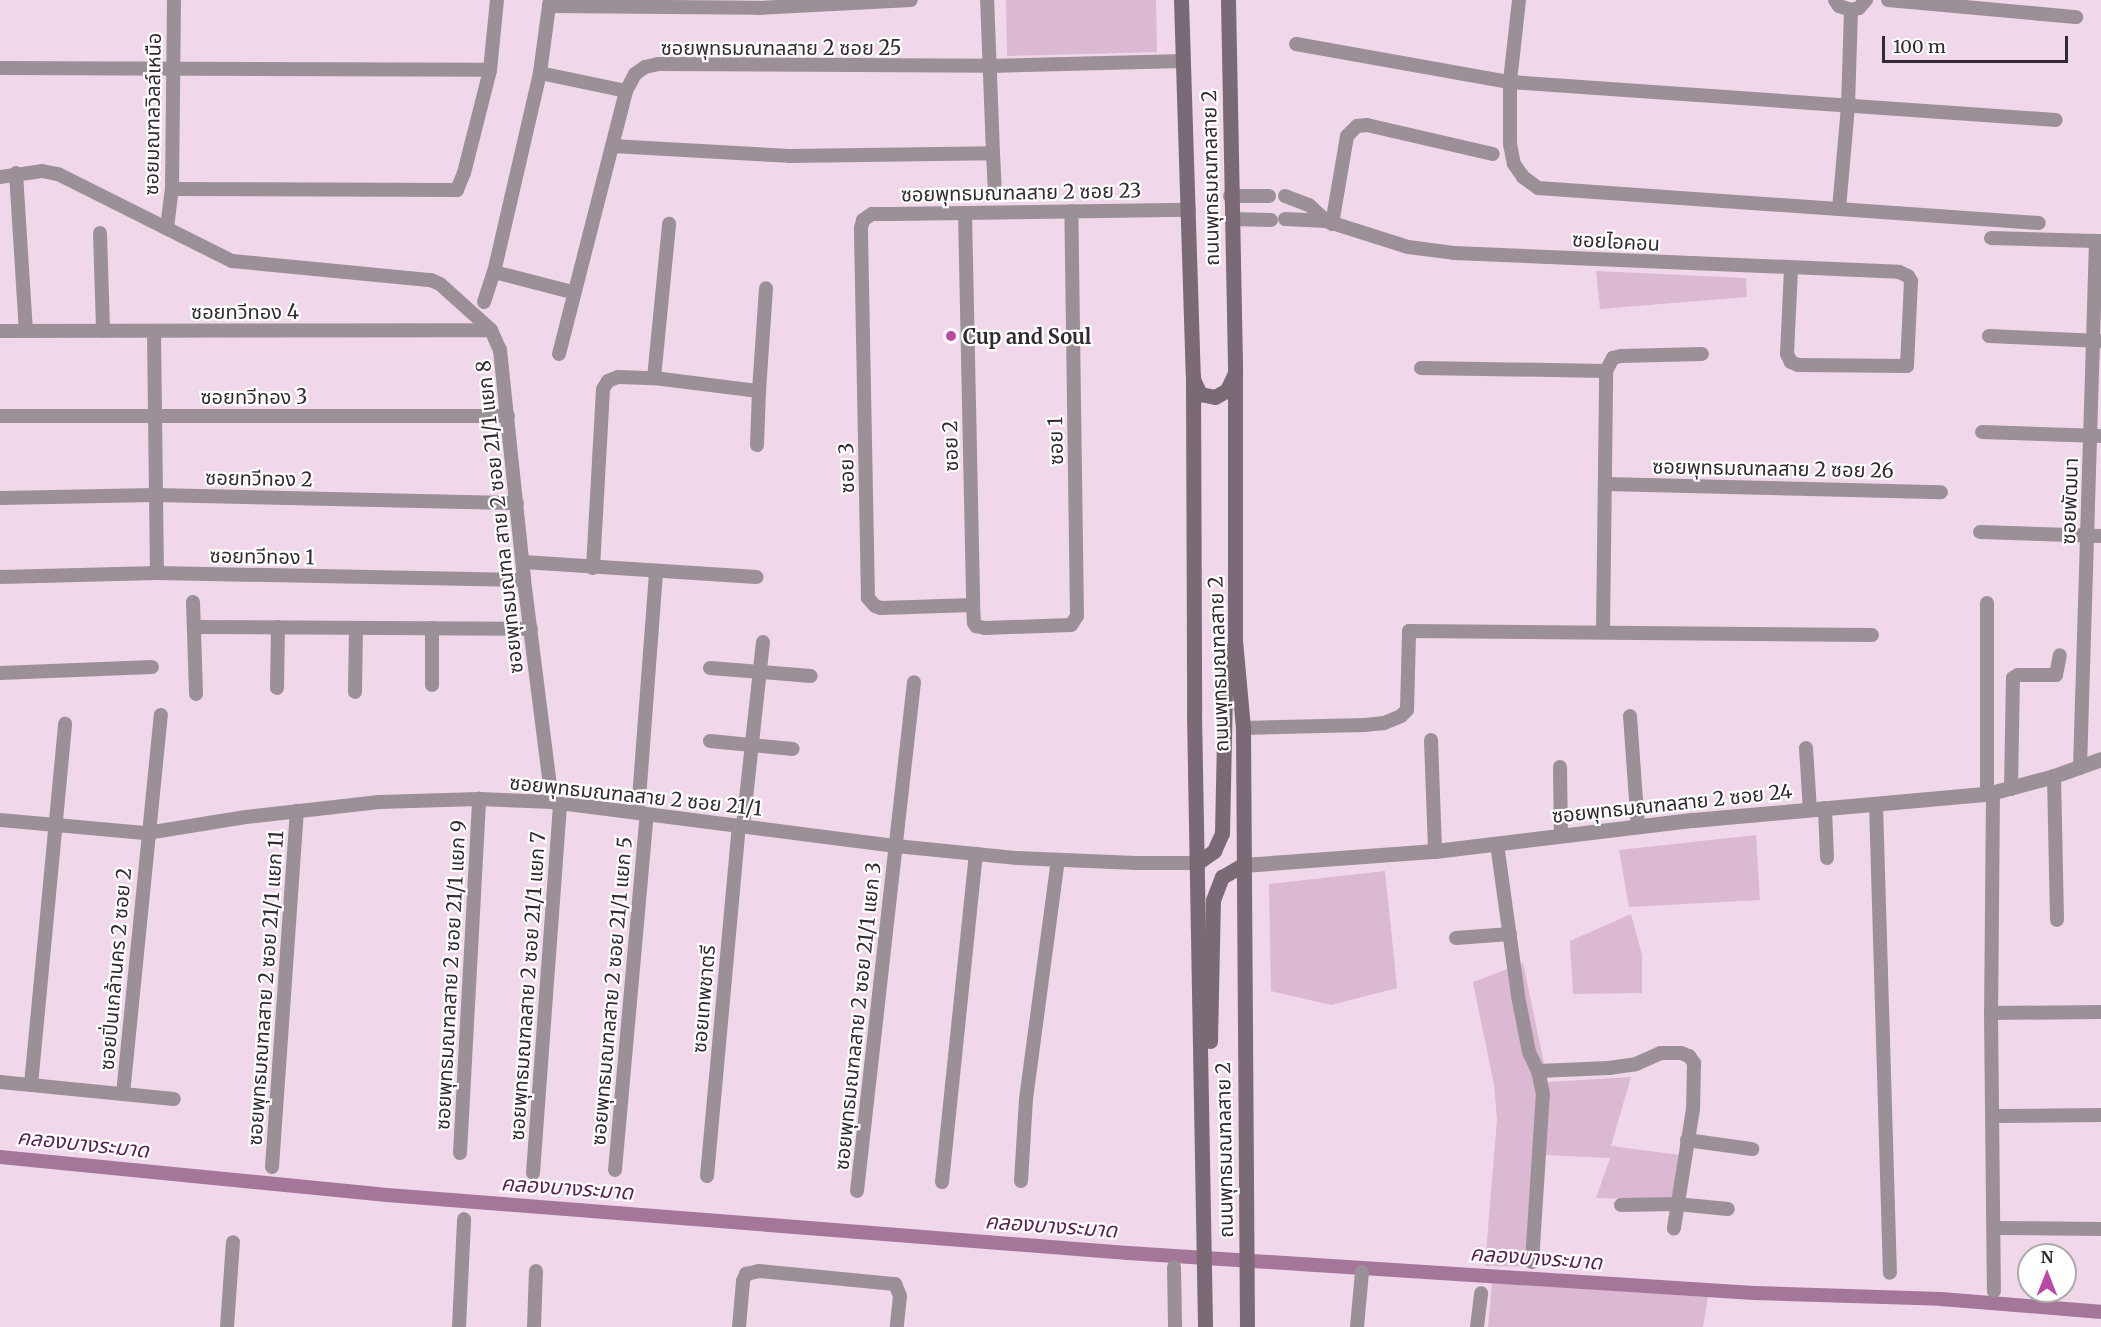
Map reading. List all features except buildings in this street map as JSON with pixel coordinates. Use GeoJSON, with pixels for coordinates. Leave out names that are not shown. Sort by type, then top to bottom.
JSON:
{"type":"FeatureCollection","features":[{"type":"Feature","properties":{"kind":"main road","name":"ถนนพุทธมณฑลสาย 2"},"geometry":{"type":"LineString","coordinates":[[1181,0],[1189,210],[1205,1327]]}},
{"type":"Feature","properties":{"kind":"main road","name":"ถนนพุทธมณฑลสาย 2"},"geometry":{"type":"LineString","coordinates":[[1228,0],[1235,371],[1235,640],[1243,728],[1247,1327]]}},
{"type":"Feature","properties":{"kind":"main road"},"geometry":{"type":"LineString","coordinates":[[1192,376],[1200,394],[1215,397],[1227,390],[1235,371]]}},
{"type":"Feature","properties":{"kind":"main road"},"geometry":{"type":"LineString","coordinates":[[1197,863],[1214,851],[1222,834],[1225,693],[1227,670],[1235,640]]}},
{"type":"Feature","properties":{"kind":"main road"},"geometry":{"type":"LineString","coordinates":[[1201,1075],[1209,1051],[1211,913],[1215,891],[1222,877],[1243,865]]}},
{"type":"Feature","properties":{"kind":"street","name":"ซอยมณฑลวิลล์เหนือ"},"geometry":{"type":"LineString","coordinates":[[167,228],[172,189],[174,0]]}},
{"type":"Feature","properties":{"kind":"street"},"geometry":{"type":"LineString","coordinates":[[172,189],[452,192],[460,186],[490,70],[497,0]]}},
{"type":"Feature","properties":{"kind":"street"},"geometry":{"type":"LineString","coordinates":[[484,302],[494,272],[540,73],[550,3],[646,3],[758,8],[911,0]]}},
{"type":"Feature","properties":{"kind":"street"},"geometry":{"type":"LineString","coordinates":[[987,0],[995,194]]}},
{"type":"Feature","properties":{"kind":"street"},"geometry":{"type":"LineString","coordinates":[[1519,0],[1510,82],[1510,144],[1514,164],[1523,177],[1538,188],[2039,223]]}},
{"type":"Feature","properties":{"kind":"street"},"geometry":{"type":"LineString","coordinates":[[1835,0],[1839,6],[1851,10],[1859,8],[1866,0]]}},
{"type":"Feature","properties":{"kind":"street"},"geometry":{"type":"LineString","coordinates":[[1888,0],[2076,17]]}},
{"type":"Feature","properties":{"kind":"street"},"geometry":{"type":"LineString","coordinates":[[1839,209],[1848,106],[1851,10]]}},
{"type":"Feature","properties":{"kind":"street"},"geometry":{"type":"LineString","coordinates":[[1296,44],[1510,82],[2056,120]]}},
{"type":"Feature","properties":{"kind":"street","name":"ซอยพุทธมณฑลสาย 2 ซอย 25"},"geometry":{"type":"LineString","coordinates":[[559,354],[572,292],[626,91],[635,74],[645,67],[658,64],[990,66],[1183,61]]}},
{"type":"Feature","properties":{"kind":"street"},"geometry":{"type":"LineString","coordinates":[[0,68],[490,70]]}},
{"type":"Feature","properties":{"kind":"street"},"geometry":{"type":"LineString","coordinates":[[540,73],[626,91]]}},
{"type":"Feature","properties":{"kind":"street"},"geometry":{"type":"LineString","coordinates":[[1329,223],[1347,136],[1357,126],[1367,125],[1493,154]]}},
{"type":"Feature","properties":{"kind":"street"},"geometry":{"type":"LineString","coordinates":[[612,146],[789,156],[993,153]]}},
{"type":"Feature","properties":{"kind":"street","name":"ซอยพุทธมณฑล สาย 2 ซอย 21/1 แยก 8"},"geometry":{"type":"LineString","coordinates":[[0,177],[42,171],[58,174],[232,261],[431,280],[440,284],[491,330],[500,350],[524,580],[556,802]]}},
{"type":"Feature","properties":{"kind":"street"},"geometry":{"type":"LineString","coordinates":[[16,173],[26,331]]}},
{"type":"Feature","properties":{"kind":"street"},"geometry":{"type":"LineString","coordinates":[[1230,196],[1269,196]]}},
{"type":"Feature","properties":{"kind":"street","name":"ซอยไอคอน"},"geometry":{"type":"LineString","coordinates":[[1285,196],[1309,205],[1329,223]]}},
{"type":"Feature","properties":{"kind":"street","name":"ซอยพุทธมณฑลสาย 2 ซอย 23"},"geometry":{"type":"LineString","coordinates":[[861,228],[863,220],[872,214],[1189,210]]}},
{"type":"Feature","properties":{"kind":"street","name":"ซอย 1"},"geometry":{"type":"LineString","coordinates":[[1028,627],[1071,625],[1077,616],[1071,211]]}},
{"type":"Feature","properties":{"kind":"street","name":"ซอย 2"},"geometry":{"type":"LineString","coordinates":[[965,213],[974,623],[980,628],[1028,627]]}},
{"type":"Feature","properties":{"kind":"street","name":"ซอยไอคอน"},"geometry":{"type":"LineString","coordinates":[[1231,219],[1329,223],[1408,247],[1454,253],[1899,272],[1908,276],[1911,281],[1907,366],[1798,365],[1791,362],[1787,354],[1791,269]]}},
{"type":"Feature","properties":{"kind":"street"},"geometry":{"type":"LineString","coordinates":[[654,378],[669,224]]}},
{"type":"Feature","properties":{"kind":"street","name":"ซอย 3"},"geometry":{"type":"LineString","coordinates":[[861,228],[868,598],[875,606],[881,608],[973,605]]}},
{"type":"Feature","properties":{"kind":"street"},"geometry":{"type":"LineString","coordinates":[[100,233],[103,331]]}},
{"type":"Feature","properties":{"kind":"street"},"geometry":{"type":"LineString","coordinates":[[1990,238],[2098,241]]}},
{"type":"Feature","properties":{"kind":"street","name":"ซอยพัฒนา"},"geometry":{"type":"LineString","coordinates":[[2080,768],[2094,536],[2098,241]]}},
{"type":"Feature","properties":{"kind":"street"},"geometry":{"type":"LineString","coordinates":[[494,272],[572,292]]}},
{"type":"Feature","properties":{"kind":"street"},"geometry":{"type":"LineString","coordinates":[[757,446],[766,288]]}},
{"type":"Feature","properties":{"kind":"street","name":"ซอยทวีทอง 4"},"geometry":{"type":"LineString","coordinates":[[0,332],[491,330]]}},
{"type":"Feature","properties":{"kind":"street"},"geometry":{"type":"LineString","coordinates":[[154,331],[157,573]]}},
{"type":"Feature","properties":{"kind":"street"},"geometry":{"type":"LineString","coordinates":[[1989,336],[2097,340]]}},
{"type":"Feature","properties":{"kind":"street"},"geometry":{"type":"LineString","coordinates":[[1603,632],[1606,371],[1613,358],[1621,356],[1702,354]]}},
{"type":"Feature","properties":{"kind":"street"},"geometry":{"type":"LineString","coordinates":[[1421,368],[1606,371]]}},
{"type":"Feature","properties":{"kind":"street"},"geometry":{"type":"LineString","coordinates":[[592,568],[603,389],[608,381],[618,377],[654,378],[759,391]]}},
{"type":"Feature","properties":{"kind":"street","name":"ซอยทวีทอง 3"},"geometry":{"type":"LineString","coordinates":[[0,416],[508,416]]}},
{"type":"Feature","properties":{"kind":"street"},"geometry":{"type":"LineString","coordinates":[[1982,432],[2096,435]]}},
{"type":"Feature","properties":{"kind":"street","name":"ซอยพุทธมณฑลสาย 2 ซอย 26"},"geometry":{"type":"LineString","coordinates":[[1605,484],[1941,492]]}},
{"type":"Feature","properties":{"kind":"street","name":"ซอยทวีทอง 2"},"geometry":{"type":"LineString","coordinates":[[0,498],[156,495],[517,503]]}},
{"type":"Feature","properties":{"kind":"street"},"geometry":{"type":"LineString","coordinates":[[1980,532],[2094,536]]}},
{"type":"Feature","properties":{"kind":"street"},"geometry":{"type":"LineString","coordinates":[[523,562],[757,577]]}},
{"type":"Feature","properties":{"kind":"street","name":"ซอยพุทธมณฑลสาย 2 ซอย 21/1 แยก 5"},"geometry":{"type":"LineString","coordinates":[[615,1170],[642,813],[656,572]]}},
{"type":"Feature","properties":{"kind":"street","name":"ซอยทวีทอง 1"},"geometry":{"type":"LineString","coordinates":[[0,577],[157,573],[524,580]]}},
{"type":"Feature","properties":{"kind":"street"},"geometry":{"type":"LineString","coordinates":[[193,602],[195,694]]}},
{"type":"Feature","properties":{"kind":"street"},"geometry":{"type":"LineString","coordinates":[[1987,603],[1994,1291]]}},
{"type":"Feature","properties":{"kind":"street"},"geometry":{"type":"LineString","coordinates":[[194,627],[531,629]]}},
{"type":"Feature","properties":{"kind":"street"},"geometry":{"type":"LineString","coordinates":[[277,688],[278,627]]}},
{"type":"Feature","properties":{"kind":"street"},"geometry":{"type":"LineString","coordinates":[[356,628],[356,692]]}},
{"type":"Feature","properties":{"kind":"street"},"geometry":{"type":"LineString","coordinates":[[432,628],[432,685]]}},
{"type":"Feature","properties":{"kind":"street"},"geometry":{"type":"LineString","coordinates":[[1243,728],[1365,725],[1384,723],[1401,716],[1407,710],[1409,631],[1872,635]]}},
{"type":"Feature","properties":{"kind":"street","name":"ซอยเทพชาตรี"},"geometry":{"type":"LineString","coordinates":[[707,1176],[741,826],[763,642]]}},
{"type":"Feature","properties":{"kind":"street"},"geometry":{"type":"LineString","coordinates":[[2011,789],[2013,678],[2018,675],[2056,675],[2060,655]]}},
{"type":"Feature","properties":{"kind":"street"},"geometry":{"type":"LineString","coordinates":[[0,674],[152,667]]}},
{"type":"Feature","properties":{"kind":"street"},"geometry":{"type":"LineString","coordinates":[[710,668],[811,676]]}},
{"type":"Feature","properties":{"kind":"street","name":"ซอยพุทธมณฑลสาย 2 ซอย 21/1 แยก 3"},"geometry":{"type":"LineString","coordinates":[[857,1191],[914,682]]}},
{"type":"Feature","properties":{"kind":"street","name":"ซอยปิ่นเกล้านคร 2 ซอย 2"},"geometry":{"type":"LineString","coordinates":[[0,1082],[123,1094],[147,833],[161,715]]}},
{"type":"Feature","properties":{"kind":"street"},"geometry":{"type":"LineString","coordinates":[[1630,716],[1638,826]]}},
{"type":"Feature","properties":{"kind":"street"},"geometry":{"type":"LineString","coordinates":[[31,1085],[65,724]]}},
{"type":"Feature","properties":{"kind":"street"},"geometry":{"type":"LineString","coordinates":[[1431,740],[1435,851]]}},
{"type":"Feature","properties":{"kind":"street"},"geometry":{"type":"LineString","coordinates":[[710,741],[793,749]]}},
{"type":"Feature","properties":{"kind":"street"},"geometry":{"type":"LineString","coordinates":[[1806,748],[1827,858]]}},
{"type":"Feature","properties":{"kind":"street","name":"ซอยพุทธมณฑลสาย 2 ซอย 24"},"geometry":{"type":"LineString","coordinates":[[1243,865],[1435,851],[1638,826],[1990,793],[2054,776],[2101,759]]}},
{"type":"Feature","properties":{"kind":"street"},"geometry":{"type":"LineString","coordinates":[[1560,767],[1561,836]]}},
{"type":"Feature","properties":{"kind":"street"},"geometry":{"type":"LineString","coordinates":[[2054,776],[2057,920]]}},
{"type":"Feature","properties":{"kind":"street","name":"ซอยพุทธมณฑลสาย 2 ซอย 21/1"},"geometry":{"type":"LineString","coordinates":[[0,820],[147,833],[297,811],[412,800],[479,799],[556,802],[896,846],[976,854],[1058,860],[1197,863]]}},
{"type":"Feature","properties":{"kind":"street","name":"ซอยพุทธมณฑลสาย 2 ซอย 21/1 แยก 9"},"geometry":{"type":"LineString","coordinates":[[459,1153],[479,799]]}},
{"type":"Feature","properties":{"kind":"street","name":"ซอยพุทธมณฑลสาย 2 ซอย 21/1 แยก 7"},"geometry":{"type":"LineString","coordinates":[[532,1173],[556,802]]}},
{"type":"Feature","properties":{"kind":"street"},"geometry":{"type":"LineString","coordinates":[[1876,804],[1890,1273]]}},
{"type":"Feature","properties":{"kind":"street","name":"ซอยพุทธมณฑลสาย 2 ซอย 21/1 แยก 11"},"geometry":{"type":"LineString","coordinates":[[272,1167],[297,811]]}},
{"type":"Feature","properties":{"kind":"street"},"geometry":{"type":"LineString","coordinates":[[1497,844],[1529,1052],[1538,1071],[1543,1094],[1532,1262]]}},
{"type":"Feature","properties":{"kind":"street"},"geometry":{"type":"LineString","coordinates":[[942,1182],[976,854]]}},
{"type":"Feature","properties":{"kind":"street"},"geometry":{"type":"LineString","coordinates":[[1021,1181],[1026,1099],[1058,860]]}},
{"type":"Feature","properties":{"kind":"street"},"geometry":{"type":"LineString","coordinates":[[1456,938],[1510,934]]}},
{"type":"Feature","properties":{"kind":"street"},"geometry":{"type":"LineString","coordinates":[[1991,1013],[2101,1012]]}},
{"type":"Feature","properties":{"kind":"street"},"geometry":{"type":"LineString","coordinates":[[1538,1071],[1609,1068],[1636,1064],[1661,1053],[1681,1053],[1689,1056],[1694,1063],[1692,1108],[1674,1228]]}},
{"type":"Feature","properties":{"kind":"street"},"geometry":{"type":"LineString","coordinates":[[123,1094],[174,1099]]}},
{"type":"Feature","properties":{"kind":"street"},"geometry":{"type":"LineString","coordinates":[[1993,1116],[2101,1115]]}},
{"type":"Feature","properties":{"kind":"street"},"geometry":{"type":"LineString","coordinates":[[1687,1140],[1752,1149]]}},
{"type":"Feature","properties":{"kind":"street"},"geometry":{"type":"LineString","coordinates":[[1621,1205],[1677,1204],[1728,1209]]}},
{"type":"Feature","properties":{"kind":"street"},"geometry":{"type":"LineString","coordinates":[[459,1327],[464,1219]]}},
{"type":"Feature","properties":{"kind":"street"},"geometry":{"type":"LineString","coordinates":[[1994,1228],[2101,1229]]}},
{"type":"Feature","properties":{"kind":"street"},"geometry":{"type":"LineString","coordinates":[[227,1327],[233,1242]]}},
{"type":"Feature","properties":{"kind":"street"},"geometry":{"type":"LineString","coordinates":[[1174,1267],[1175,1327]]}},
{"type":"Feature","properties":{"kind":"street"},"geometry":{"type":"LineString","coordinates":[[739,1327],[743,1281],[751,1272],[769,1270],[895,1284],[900,1296],[897,1327]]}},
{"type":"Feature","properties":{"kind":"street"},"geometry":{"type":"LineString","coordinates":[[534,1327],[536,1271]]}},
{"type":"Feature","properties":{"kind":"street"},"geometry":{"type":"LineString","coordinates":[[1356,1327],[1362,1272]]}},
{"type":"Feature","properties":{"kind":"street"},"geometry":{"type":"LineString","coordinates":[[1477,1327],[1481,1293]]}},
{"type":"Feature","properties":{"kind":"shaded area"},"geometry":{"type":"Polygon","coordinates":[[[1006,0],[1156,0],[1157,52],[1007,56],[1006,0]]]}},
{"type":"Feature","properties":{"kind":"shaded area"},"geometry":{"type":"Polygon","coordinates":[[[1596,271],[1746,278],[1747,297],[1600,309],[1596,271]]]}},
{"type":"Feature","properties":{"kind":"shaded area"},"geometry":{"type":"Polygon","coordinates":[[[1756,835],[1760,900],[1629,907],[1619,850],[1756,835]]]}},
{"type":"Feature","properties":{"kind":"shaded area"},"geometry":{"type":"Polygon","coordinates":[[[1385,871],[1397,988],[1331,1005],[1271,991],[1269,884],[1385,871]]]}},
{"type":"Feature","properties":{"kind":"shaded area"},"geometry":{"type":"Polygon","coordinates":[[[1631,914],[1642,955],[1642,993],[1573,994],[1570,941],[1631,914]]]}},
{"type":"Feature","properties":{"kind":"shaded area"},"geometry":{"type":"Polygon","coordinates":[[[1523,963],[1548,1082],[1631,1077],[1611,1146],[1680,1155],[1672,1200],[1596,1198],[1610,1158],[1545,1155],[1537,1267],[1485,1266],[1497,1119],[1494,1085],[1473,982],[1523,963]]]}},
{"type":"Feature","properties":{"kind":"shaded area"},"geometry":{"type":"Polygon","coordinates":[[[1492,1283],[1708,1297],[1703,1327],[1488,1327],[1492,1283]]]}},
{"type":"Feature","properties":{"kind":"waterway","name":"คลองบางระมาด"},"geometry":{"type":"LineString","coordinates":[[0,1157],[387,1195],[1128,1253],[1754,1293],[1941,1299],[2101,1312]]}},
{"type":"Feature","properties":{"kind":"place","name":"Cup and Soul"},"geometry":{"type":"Point","coordinates":[951,336]}}]}
